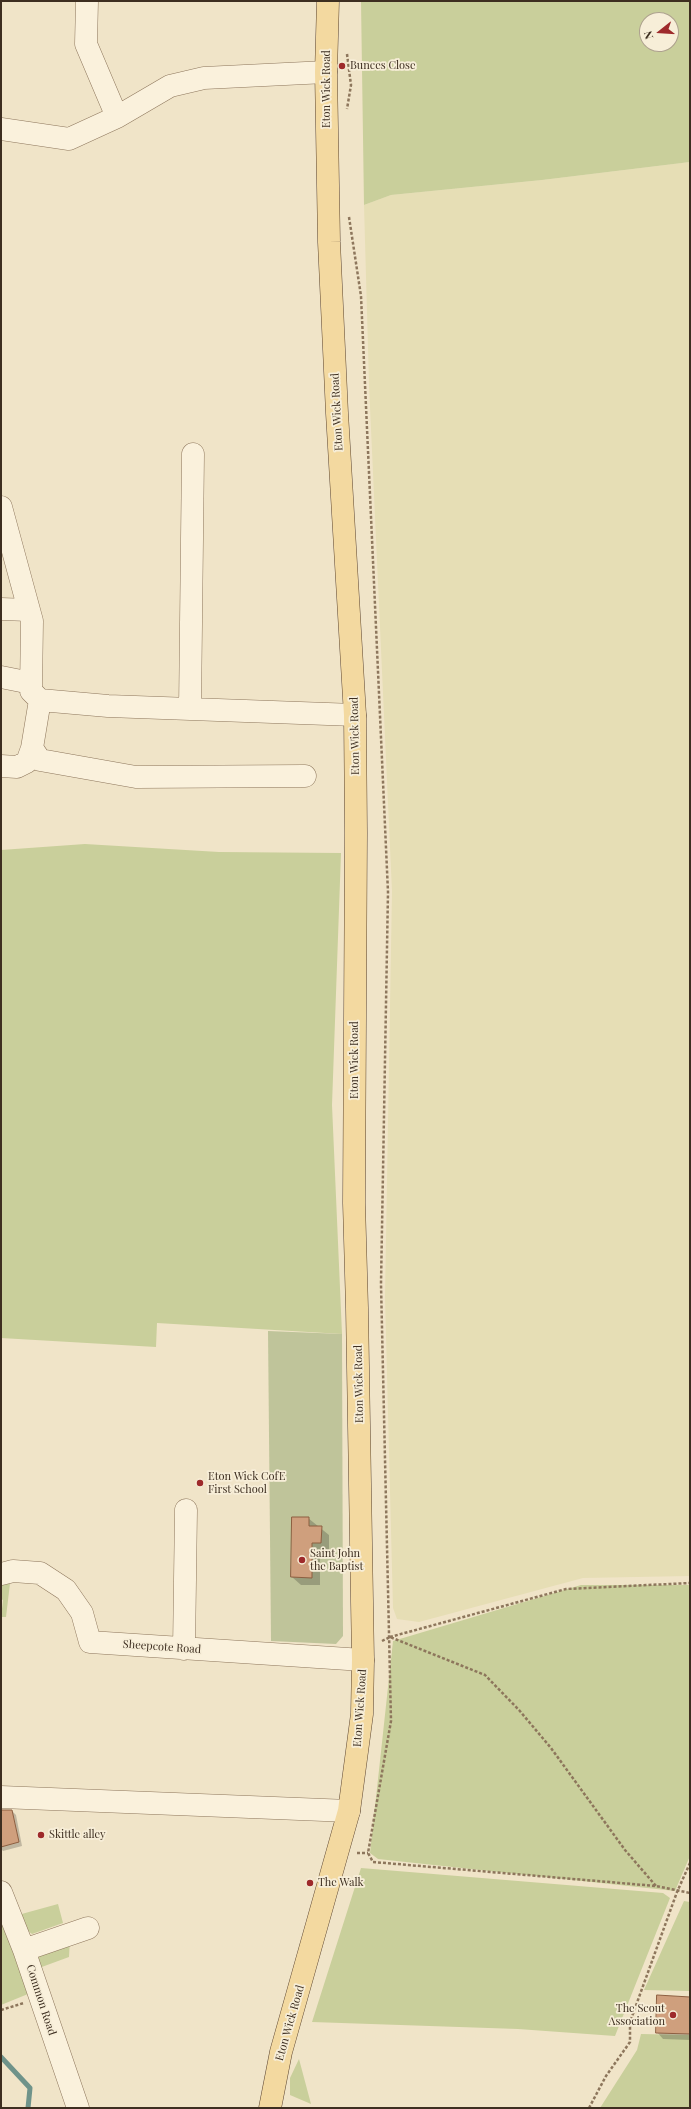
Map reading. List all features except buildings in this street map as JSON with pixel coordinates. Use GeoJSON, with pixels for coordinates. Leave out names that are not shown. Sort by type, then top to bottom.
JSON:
{"type":"FeatureCollection","features":[{"type":"Feature","properties":{"kind":"main road","name":"Eton Wick Road"},"geometry":{"type":"LineString","coordinates":[[270,2108],[281,2052],[349,1811],[362,1714],[363,1655],[354,1203],[356,833],[355,715],[330,268],[326,72],[328,1]]}},
{"type":"Feature","properties":{"kind":"street"},"geometry":{"type":"LineString","coordinates":[[87,1],[86,44],[117,117]]}},
{"type":"Feature","properties":{"kind":"street"},"geometry":{"type":"LineString","coordinates":[[1,129],[70,139],[117,117],[170,86],[204,78],[326,72]]}},
{"type":"Feature","properties":{"kind":"street"},"geometry":{"type":"LineString","coordinates":[[190,709],[193,454]]}},
{"type":"Feature","properties":{"kind":"street"},"geometry":{"type":"LineString","coordinates":[[1,507],[32,621],[35,692],[32,748],[27,762],[17,767],[1,766]]}},
{"type":"Feature","properties":{"kind":"street"},"geometry":{"type":"LineString","coordinates":[[1,609],[29,610]]}},
{"type":"Feature","properties":{"kind":"street"},"geometry":{"type":"LineString","coordinates":[[1,677],[35,692],[108,706],[355,715]]}},
{"type":"Feature","properties":{"kind":"street"},"geometry":{"type":"LineString","coordinates":[[32,748],[40,760],[136,777],[305,776]]}},
{"type":"Feature","properties":{"kind":"street"},"geometry":{"type":"LineString","coordinates":[[184,1649],[186,1510]]}},
{"type":"Feature","properties":{"kind":"street","name":"Sheepcote Road"},"geometry":{"type":"LineString","coordinates":[[1,1574],[13,1571],[40,1572],[66,1590],[82,1614],[90,1642],[184,1649],[363,1655]]}},
{"type":"Feature","properties":{"kind":"street"},"geometry":{"type":"LineString","coordinates":[[1,1797],[349,1811]]}},
{"type":"Feature","properties":{"kind":"street","name":"Common Road"},"geometry":{"type":"LineString","coordinates":[[1,1892],[24,1950],[78,2108]]}},
{"type":"Feature","properties":{"kind":"street"},"geometry":{"type":"LineString","coordinates":[[24,1950],[88,1928]]}},
{"type":"Feature","properties":{"kind":"path"},"geometry":{"type":"LineString","coordinates":[[363,1655],[390,1638],[566,1588],[690,1583]]}},
{"type":"Feature","properties":{"kind":"path"},"geometry":{"type":"LineString","coordinates":[[390,1638],[485,1675],[519,1710],[551,1748],[626,1850],[656,1886]]}},
{"type":"Feature","properties":{"kind":"path"},"geometry":{"type":"LineString","coordinates":[[368,1853],[373,1862],[656,1886],[677,1892],[690,1893]]}},
{"type":"Feature","properties":{"kind":"path"},"geometry":{"type":"LineString","coordinates":[[589,2108],[606,2076],[630,2042],[630,2022],[677,1892],[690,1863]]}},
{"type":"Feature","properties":{"kind":"shaded area"},"geometry":{"type":"Polygon","coordinates":[[[690,162],[690,1576],[583,1578],[419,1622],[397,1619],[393,1608],[385,1296],[392,891],[369,385],[364,205],[391,195],[542,180],[690,162]]]}},
{"type":"Feature","properties":{"kind":"green space"},"geometry":{"type":"Polygon","coordinates":[[[361,1],[690,1],[690,162],[542,180],[391,195],[364,205],[361,1]]]}},
{"type":"Feature","properties":{"kind":"green space"},"geometry":{"type":"Polygon","coordinates":[[[85,844],[219,852],[341,853],[332,1105],[342,1334],[157,1323],[156,1347],[1,1338],[1,850],[85,844]]]}},
{"type":"Feature","properties":{"kind":"green space"},"geometry":{"type":"Polygon","coordinates":[[[268,1331],[342,1334],[343,1636],[336,1644],[271,1641],[268,1331]]]}},
{"type":"Feature","properties":{"kind":"green space"},"geometry":{"type":"Polygon","coordinates":[[[11,1575],[6,1617],[1,1617],[3,1600],[1,1599],[1,1576],[11,1575]]]}},
{"type":"Feature","properties":{"kind":"green space"},"geometry":{"type":"Polygon","coordinates":[[[581,1585],[690,1585],[690,1856],[675,1891],[378,1859],[370,1853],[393,1641],[581,1585]]]}},
{"type":"Feature","properties":{"kind":"green space"},"geometry":{"type":"Polygon","coordinates":[[[361,1868],[663,1893],[670,1898],[615,2036],[518,2029],[312,2022],[361,1868]]]}},
{"type":"Feature","properties":{"kind":"green space"},"geometry":{"type":"Polygon","coordinates":[[[684,1901],[690,1902],[690,1991],[644,1990],[684,1901]]]}},
{"type":"Feature","properties":{"kind":"green space"},"geometry":{"type":"Polygon","coordinates":[[[58,1904],[63,1923],[32,1934],[23,1927],[18,1915],[58,1904]]]}},
{"type":"Feature","properties":{"kind":"green space"},"geometry":{"type":"Polygon","coordinates":[[[1,1916],[28,1994],[1,2005],[1,1916]]]}},
{"type":"Feature","properties":{"kind":"green space"},"geometry":{"type":"Polygon","coordinates":[[[70,1938],[69,1957],[39,1968],[34,1957],[70,1938]]]}},
{"type":"Feature","properties":{"kind":"green space"},"geometry":{"type":"Polygon","coordinates":[[[641,2034],[690,2035],[690,2108],[600,2108],[637,2050],[641,2034]]]}},
{"type":"Feature","properties":{"kind":"green space"},"geometry":{"type":"Polygon","coordinates":[[[299,2059],[311,2104],[290,2095],[290,2078],[299,2059]]]}},
{"type":"Feature","properties":{"kind":"waterway"},"geometry":{"type":"LineString","coordinates":[[1,2057],[30,2088],[28,2108]]}},
{"type":"Feature","properties":{"kind":"place","name":"Bunces Close"},"geometry":{"type":"Point","coordinates":[342,66]}},
{"type":"Feature","properties":{"kind":"place","name":"Eton Wick CofE First School"},"geometry":{"type":"Point","coordinates":[200,1483]}},
{"type":"Feature","properties":{"kind":"place","name":"Saint John the Baptist"},"geometry":{"type":"Point","coordinates":[302,1560]}},
{"type":"Feature","properties":{"kind":"place","name":"Skittle alley"},"geometry":{"type":"Point","coordinates":[41,1835]}},
{"type":"Feature","properties":{"kind":"place","name":"The Walk"},"geometry":{"type":"Point","coordinates":[310,1883]}},
{"type":"Feature","properties":{"kind":"place","name":"The Scout Association"},"geometry":{"type":"Point","coordinates":[673,2015]}}]}
